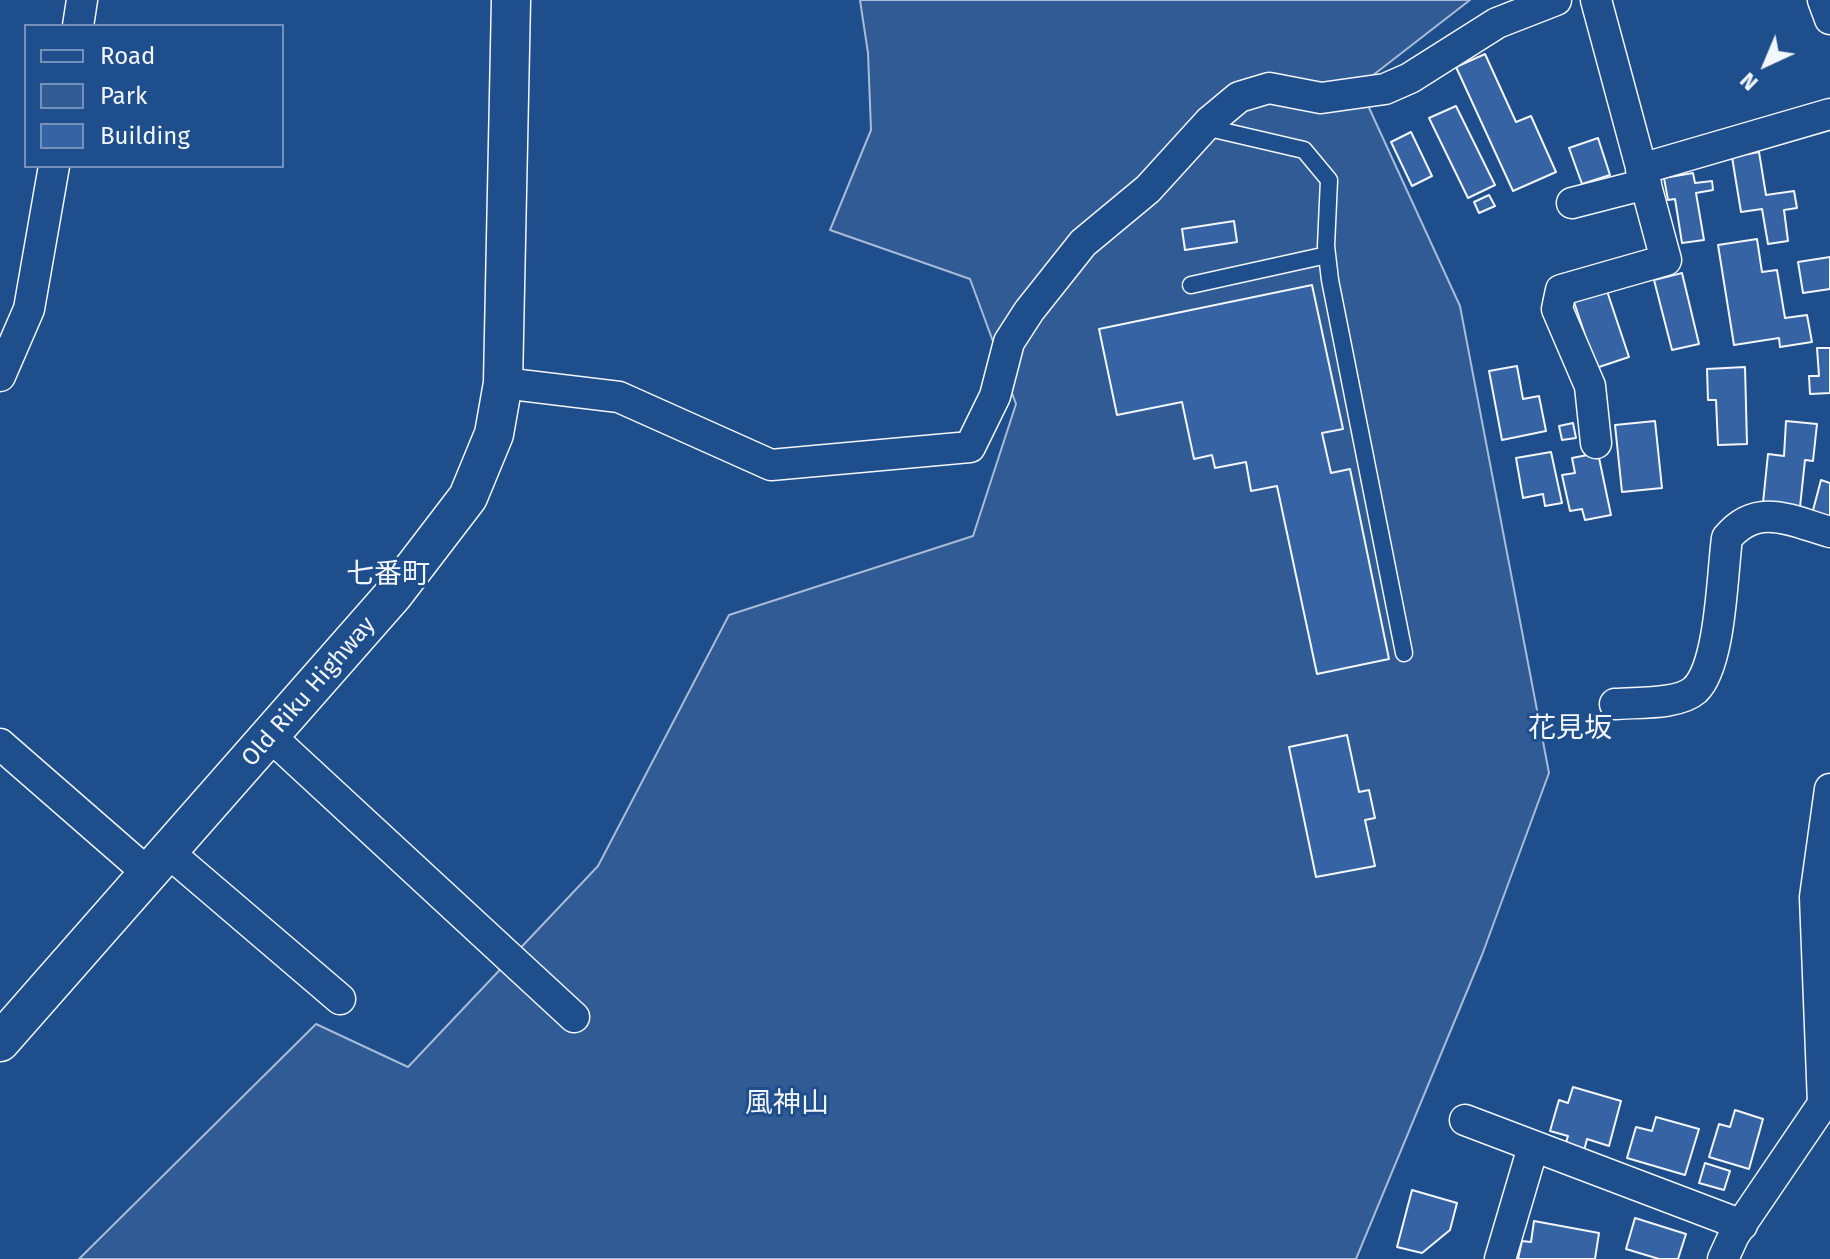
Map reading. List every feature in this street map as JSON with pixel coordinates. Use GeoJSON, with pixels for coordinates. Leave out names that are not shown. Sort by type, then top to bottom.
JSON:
{"type":"FeatureCollection","features":[{"type":"Feature","properties":{"kind":"street"},"geometry":{"type":"LineString","coordinates":[[78,24],[82,0]]}},
{"type":"Feature","properties":{"kind":"street","name":"Old Riku Highway"},"geometry":{"type":"LineString","coordinates":[[0,1042],[393,595],[468,497],[494,434],[503,383],[511,0]]}},
{"type":"Feature","properties":{"kind":"street"},"geometry":{"type":"LineString","coordinates":[[503,383],[619,397],[771,465],[970,447],[995,396],[1009,342],[1029,311],[1083,243],[1148,189],[1205,127],[1239,97],[1269,88],[1321,98],[1385,89],[1497,23],[1556,0]]}},
{"type":"Feature","properties":{"kind":"street"},"geometry":{"type":"LineString","coordinates":[[1596,0],[1666,260],[1561,290],[1557,309],[1590,386],[1596,443]]}},
{"type":"Feature","properties":{"kind":"street"},"geometry":{"type":"LineString","coordinates":[[1823,0],[1830,19]]}},
{"type":"Feature","properties":{"kind":"street"},"geometry":{"type":"LineString","coordinates":[[1572,203],[1830,114]]}},
{"type":"Feature","properties":{"kind":"street"},"geometry":{"type":"LineString","coordinates":[[0,376],[29,309],[54,168]]}},
{"type":"Feature","properties":{"kind":"street"},"geometry":{"type":"LineString","coordinates":[[1615,704],[1668,700],[1694,691],[1710,666],[1727,538],[1738,524],[1766,514],[1830,532]]}},
{"type":"Feature","properties":{"kind":"street"},"geometry":{"type":"LineString","coordinates":[[270,736],[574,1017]]}},
{"type":"Feature","properties":{"kind":"street"},"geometry":{"type":"LineString","coordinates":[[0,744],[340,999]]}},
{"type":"Feature","properties":{"kind":"street"},"geometry":{"type":"LineString","coordinates":[[1723,1259],[1827,1096],[1815,897],[1830,789]]}},
{"type":"Feature","properties":{"kind":"street"},"geometry":{"type":"LineString","coordinates":[[1465,1120],[1742,1225]]}},
{"type":"Feature","properties":{"kind":"street"},"geometry":{"type":"LineString","coordinates":[[1500,1259],[1533,1147]]}},
{"type":"Feature","properties":{"kind":"lane"},"geometry":{"type":"LineString","coordinates":[[1205,127],[1304,150],[1329,180],[1327,255],[1404,653]]}},
{"type":"Feature","properties":{"kind":"lane"},"geometry":{"type":"LineString","coordinates":[[1191,285],[1327,255]]}},
{"type":"Feature","properties":{"kind":"green space"},"geometry":{"type":"Polygon","coordinates":[[[860,0],[1470,0],[1359,86],[1460,306],[1549,773],[1482,955],[1356,1259],[79,1259],[316,1024],[408,1067],[598,866],[729,615],[973,536],[1016,404],[970,279],[830,230],[871,130],[868,53],[860,0]]]}},
{"type":"Feature","properties":{"kind":"building"},"geometry":{"type":"Polygon","coordinates":[[[1485,54],[1516,122],[1531,116],[1556,172],[1513,191],[1456,67],[1485,54]]]}},
{"type":"Feature","properties":{"kind":"building"},"geometry":{"type":"Polygon","coordinates":[[[1456,106],[1495,185],[1468,198],[1429,118],[1456,106]]]}},
{"type":"Feature","properties":{"kind":"building"},"geometry":{"type":"Polygon","coordinates":[[[1411,132],[1432,176],[1412,186],[1391,142],[1411,132]]]}},
{"type":"Feature","properties":{"kind":"building"},"geometry":{"type":"Polygon","coordinates":[[[1598,138],[1610,175],[1582,184],[1569,148],[1598,138]]]}},
{"type":"Feature","properties":{"kind":"building"},"geometry":{"type":"Polygon","coordinates":[[[1759,152],[1766,195],[1794,191],[1797,208],[1784,210],[1788,241],[1768,244],[1762,209],[1741,212],[1732,157],[1759,152]]]}},
{"type":"Feature","properties":{"kind":"building"},"geometry":{"type":"Polygon","coordinates":[[[1693,173],[1695,183],[1712,181],[1713,190],[1696,193],[1704,240],[1682,243],[1675,199],[1668,200],[1664,178],[1693,173]]]}},
{"type":"Feature","properties":{"kind":"building"},"geometry":{"type":"Polygon","coordinates":[[[1489,195],[1495,206],[1479,213],[1474,202],[1489,195]]]}},
{"type":"Feature","properties":{"kind":"building"},"geometry":{"type":"Polygon","coordinates":[[[1234,221],[1237,242],[1185,250],[1182,229],[1234,221]]]}},
{"type":"Feature","properties":{"kind":"building"},"geometry":{"type":"Polygon","coordinates":[[[1757,239],[1762,272],[1777,270],[1785,318],[1807,315],[1812,342],[1780,347],[1779,338],[1734,345],[1718,245],[1757,239]]]}},
{"type":"Feature","properties":{"kind":"building"},"geometry":{"type":"Polygon","coordinates":[[[1830,257],[1830,289],[1803,293],[1798,262],[1830,257]]]}},
{"type":"Feature","properties":{"kind":"building"},"geometry":{"type":"Polygon","coordinates":[[[1682,273],[1699,344],[1672,350],[1654,280],[1682,273]]]}},
{"type":"Feature","properties":{"kind":"building"},"geometry":{"type":"Polygon","coordinates":[[[1312,285],[1343,429],[1322,433],[1331,473],[1350,469],[1389,659],[1317,674],[1277,486],[1251,491],[1246,462],[1215,468],[1212,455],[1194,459],[1182,402],[1117,415],[1099,329],[1312,285]]]}},
{"type":"Feature","properties":{"kind":"building"},"geometry":{"type":"Polygon","coordinates":[[[1607,291],[1629,357],[1596,368],[1574,302],[1607,291]]]}},
{"type":"Feature","properties":{"kind":"building"},"geometry":{"type":"Polygon","coordinates":[[[1817,348],[1830,348],[1830,393],[1810,394],[1809,376],[1819,376],[1817,348]]]}},
{"type":"Feature","properties":{"kind":"building"},"geometry":{"type":"Polygon","coordinates":[[[1517,366],[1523,399],[1539,396],[1546,431],[1502,440],[1489,371],[1517,366]]]}},
{"type":"Feature","properties":{"kind":"building"},"geometry":{"type":"Polygon","coordinates":[[[1745,367],[1747,444],[1718,445],[1716,400],[1708,400],[1707,369],[1745,367]]]}},
{"type":"Feature","properties":{"kind":"building"},"geometry":{"type":"Polygon","coordinates":[[[1655,421],[1662,488],[1622,492],[1615,425],[1655,421]]]}},
{"type":"Feature","properties":{"kind":"building"},"geometry":{"type":"Polygon","coordinates":[[[1786,421],[1817,424],[1813,461],[1805,460],[1800,507],[1763,503],[1768,454],[1784,456],[1786,421]]]}},
{"type":"Feature","properties":{"kind":"building"},"geometry":{"type":"Polygon","coordinates":[[[1573,423],[1576,438],[1562,440],[1559,426],[1573,423]]]}},
{"type":"Feature","properties":{"kind":"building"},"geometry":{"type":"Polygon","coordinates":[[[1551,452],[1562,503],[1545,506],[1543,494],[1523,498],[1516,458],[1551,452]]]}},
{"type":"Feature","properties":{"kind":"building"},"geometry":{"type":"Polygon","coordinates":[[[1598,453],[1611,515],[1585,520],[1582,509],[1570,511],[1562,475],[1575,473],[1572,458],[1598,453]]]}},
{"type":"Feature","properties":{"kind":"building"},"geometry":{"type":"Polygon","coordinates":[[[1821,480],[1830,483],[1830,519],[1812,514],[1821,480]]]}},
{"type":"Feature","properties":{"kind":"building"},"geometry":{"type":"Polygon","coordinates":[[[1347,735],[1359,792],[1369,790],[1375,818],[1365,820],[1375,866],[1316,877],[1289,747],[1347,735]]]}},
{"type":"Feature","properties":{"kind":"building"},"geometry":{"type":"Polygon","coordinates":[[[1573,1087],[1621,1101],[1609,1146],[1587,1139],[1584,1151],[1565,1146],[1568,1136],[1550,1131],[1559,1100],[1568,1103],[1573,1087]]]}},
{"type":"Feature","properties":{"kind":"building"},"geometry":{"type":"Polygon","coordinates":[[[1735,1110],[1763,1119],[1749,1169],[1709,1157],[1719,1124],[1730,1127],[1735,1110]]]}},
{"type":"Feature","properties":{"kind":"building"},"geometry":{"type":"Polygon","coordinates":[[[1656,1117],[1699,1129],[1685,1175],[1627,1158],[1636,1127],[1652,1131],[1656,1117]]]}},
{"type":"Feature","properties":{"kind":"building"},"geometry":{"type":"Polygon","coordinates":[[[1705,1163],[1730,1171],[1724,1190],[1699,1183],[1705,1163]]]}},
{"type":"Feature","properties":{"kind":"building"},"geometry":{"type":"Polygon","coordinates":[[[1412,1190],[1457,1203],[1450,1230],[1422,1253],[1397,1247],[1412,1190]]]}},
{"type":"Feature","properties":{"kind":"building"},"geometry":{"type":"Polygon","coordinates":[[[1635,1218],[1686,1234],[1678,1259],[1659,1259],[1626,1249],[1635,1218]]]}},
{"type":"Feature","properties":{"kind":"building"},"geometry":{"type":"Polygon","coordinates":[[[1534,1221],[1599,1233],[1595,1259],[1518,1259],[1522,1241],[1531,1242],[1534,1221]]]}},
{"type":"Feature","properties":{"kind":"district","name":"七番町"},"geometry":{"type":"Point","coordinates":[388,575]}},
{"type":"Feature","properties":{"kind":"district","name":"花見坂"},"geometry":{"type":"Point","coordinates":[1570,729]}},
{"type":"Feature","properties":{"kind":"district","name":"風神山"},"geometry":{"type":"Point","coordinates":[787,1104]}}]}
